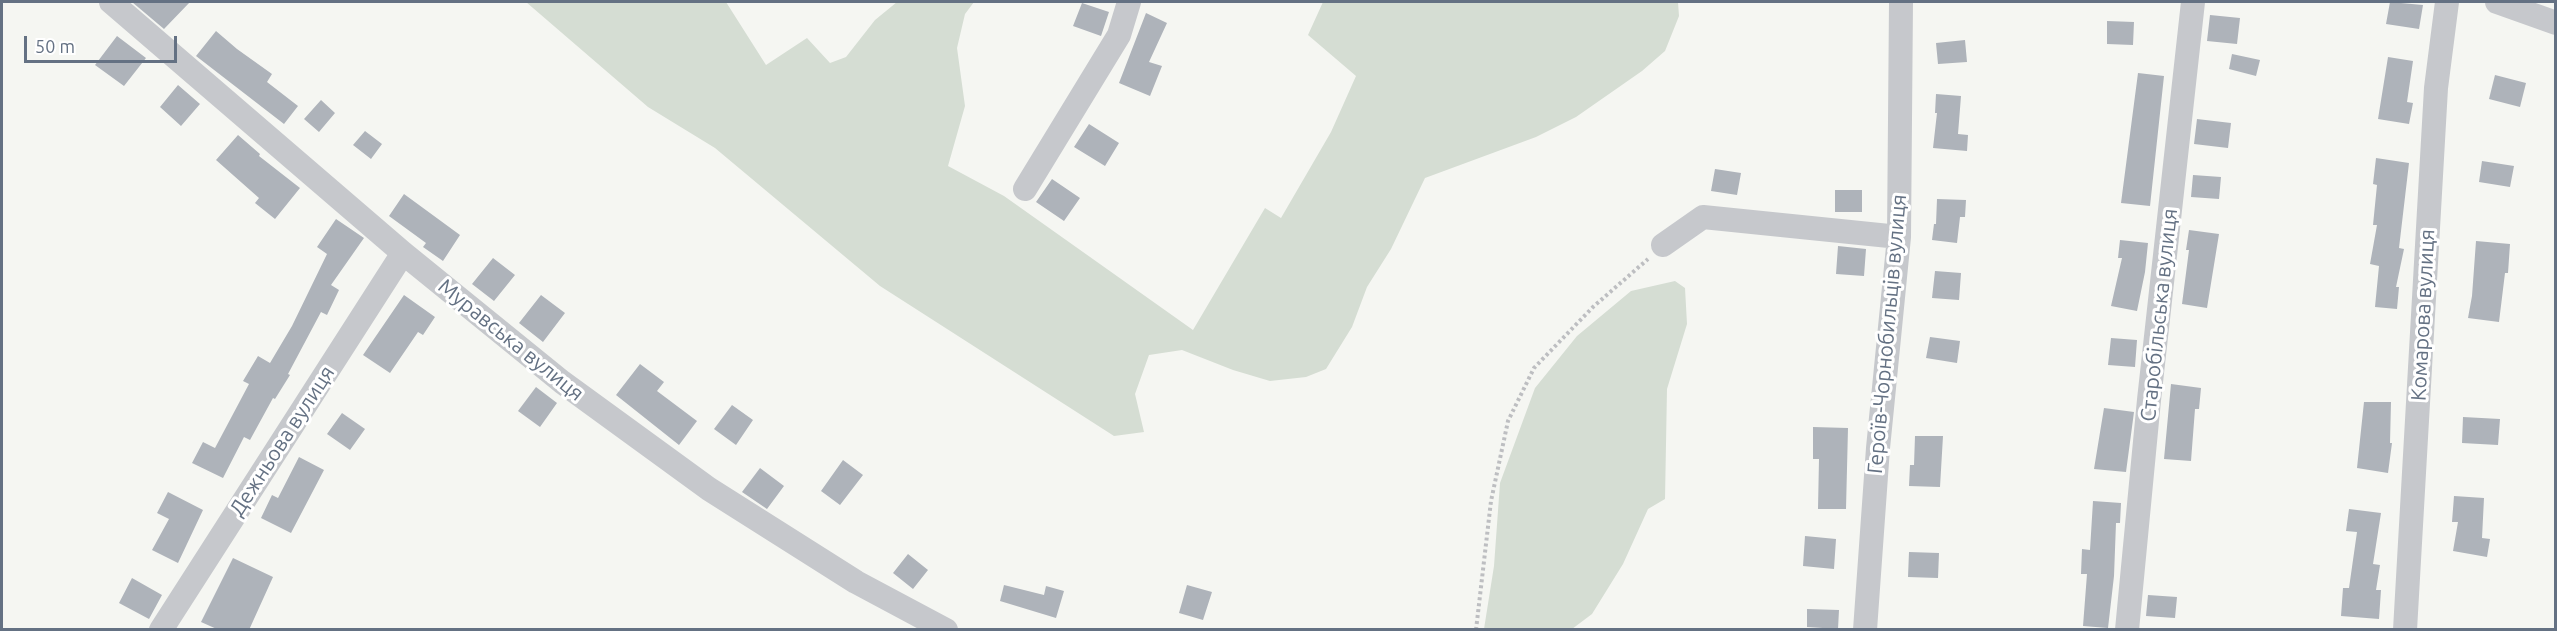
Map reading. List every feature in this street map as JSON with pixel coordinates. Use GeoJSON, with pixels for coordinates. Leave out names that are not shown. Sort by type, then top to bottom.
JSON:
{"type":"FeatureCollection","features":[{"type":"Feature","properties":{"kind":"street","name":"Муравська вулиця"},"geometry":{"type":"LineString","coordinates":[[111,2],[403,254],[562,382],[709,489],[856,582],[946,630]]}},
{"type":"Feature","properties":{"kind":"street"},"geometry":{"type":"LineString","coordinates":[[1025,189],[1119,35],[1129,2]]}},
{"type":"Feature","properties":{"kind":"street","name":"Героїв-Чорнобильців вулиця"},"geometry":{"type":"LineString","coordinates":[[1865,630],[1878,448],[1899,237],[1901,2]]}},
{"type":"Feature","properties":{"kind":"street","name":"Старобільська вулиця"},"geometry":{"type":"LineString","coordinates":[[2127,630],[2149,400],[2193,2]]}},
{"type":"Feature","properties":{"kind":"street","name":"Комарова вулиця"},"geometry":{"type":"LineString","coordinates":[[2405,630],[2436,88],[2447,2]]}},
{"type":"Feature","properties":{"kind":"street"},"geometry":{"type":"LineString","coordinates":[[2497,2],[2556,23]]}},
{"type":"Feature","properties":{"kind":"street"},"geometry":{"type":"LineString","coordinates":[[1663,245],[1703,217],[1899,237]]}},
{"type":"Feature","properties":{"kind":"street","name":"Дежньова вулиця"},"geometry":{"type":"LineString","coordinates":[[161,630],[403,254]]}},
{"type":"Feature","properties":{"kind":"path"},"geometry":{"type":"LineString","coordinates":[[1476,630],[1491,501],[1508,421],[1534,368],[1593,307],[1663,245]]}},
{"type":"Feature","properties":{"kind":"shaded area"},"geometry":{"type":"Polygon","coordinates":[[[526,2],[726,2],[766,65],[807,38],[830,63],[846,57],[875,20],[897,2],[974,2],[965,14],[957,48],[965,106],[948,166],[1004,196],[1193,330],[1265,208],[1281,218],[1331,132],[1356,76],[1308,35],[1323,2],[1678,2],[1679,16],[1665,51],[1642,71],[1576,117],[1536,137],[1425,178],[1391,249],[1367,287],[1352,327],[1326,369],[1306,377],[1270,381],[1233,370],[1182,350],[1149,355],[1135,394],[1144,432],[1114,436],[880,286],[715,148],[648,107],[526,2]]]}},
{"type":"Feature","properties":{"kind":"shaded area"},"geometry":{"type":"Polygon","coordinates":[[[1675,281],[1685,288],[1687,324],[1667,389],[1665,499],[1648,509],[1623,564],[1592,614],[1572,629],[1484,629],[1494,566],[1500,483],[1535,388],[1577,336],[1631,291],[1675,281]]]}},
{"type":"Feature","properties":{"kind":"building"},"geometry":{"type":"Polygon","coordinates":[[[132,2],[190,2],[164,29],[132,2]]]}},
{"type":"Feature","properties":{"kind":"building"},"geometry":{"type":"Polygon","coordinates":[[[2390,2],[2423,5],[2419,29],[2386,24],[2390,2]]]}},
{"type":"Feature","properties":{"kind":"building"},"geometry":{"type":"Polygon","coordinates":[[[1082,3],[1109,12],[1101,36],[1073,26],[1082,3]]]}},
{"type":"Feature","properties":{"kind":"building"},"geometry":{"type":"Polygon","coordinates":[[[1146,13],[1167,23],[1149,62],[1162,66],[1150,96],[1119,83],[1146,13]]]}},
{"type":"Feature","properties":{"kind":"building"},"geometry":{"type":"Polygon","coordinates":[[[2210,15],[2240,18],[2237,44],[2207,41],[2210,15]]]}},
{"type":"Feature","properties":{"kind":"building"},"geometry":{"type":"Polygon","coordinates":[[[2107,21],[2134,22],[2133,45],[2107,44],[2107,21]]]}},
{"type":"Feature","properties":{"kind":"building"},"geometry":{"type":"Polygon","coordinates":[[[216,31],[272,74],[267,82],[298,106],[284,124],[196,56],[216,31]]]}},
{"type":"Feature","properties":{"kind":"building"},"geometry":{"type":"Polygon","coordinates":[[[117,36],[146,58],[124,86],[95,65],[117,36]]]}},
{"type":"Feature","properties":{"kind":"building"},"geometry":{"type":"Polygon","coordinates":[[[1965,40],[1967,62],[1938,64],[1936,43],[1965,40]]]}},
{"type":"Feature","properties":{"kind":"building"},"geometry":{"type":"Polygon","coordinates":[[[2232,54],[2260,60],[2256,76],[2229,69],[2232,54]]]}},
{"type":"Feature","properties":{"kind":"building"},"geometry":{"type":"Polygon","coordinates":[[[2388,57],[2413,61],[2407,102],[2413,103],[2409,124],[2378,119],[2388,57]]]}},
{"type":"Feature","properties":{"kind":"building"},"geometry":{"type":"Polygon","coordinates":[[[2138,73],[2164,76],[2150,206],[2121,203],[2138,73]]]}},
{"type":"Feature","properties":{"kind":"building"},"geometry":{"type":"Polygon","coordinates":[[[2495,75],[2526,83],[2520,107],[2489,99],[2495,75]]]}},
{"type":"Feature","properties":{"kind":"building"},"geometry":{"type":"Polygon","coordinates":[[[178,85],[200,104],[181,126],[160,107],[178,85]]]}},
{"type":"Feature","properties":{"kind":"building"},"geometry":{"type":"Polygon","coordinates":[[[1936,94],[1961,96],[1958,134],[1968,135],[1967,151],[1933,148],[1937,113],[1935,113],[1936,94]]]}},
{"type":"Feature","properties":{"kind":"building"},"geometry":{"type":"Polygon","coordinates":[[[321,100],[335,113],[319,132],[304,119],[321,100]]]}},
{"type":"Feature","properties":{"kind":"building"},"geometry":{"type":"Polygon","coordinates":[[[2197,119],[2231,123],[2228,148],[2194,144],[2197,119]]]}},
{"type":"Feature","properties":{"kind":"building"},"geometry":{"type":"Polygon","coordinates":[[[1089,124],[1119,143],[1105,166],[1074,147],[1089,124]]]}},
{"type":"Feature","properties":{"kind":"building"},"geometry":{"type":"Polygon","coordinates":[[[365,131],[382,144],[371,159],[353,145],[365,131]]]}},
{"type":"Feature","properties":{"kind":"building"},"geometry":{"type":"Polygon","coordinates":[[[238,135],[260,154],[259,156],[300,188],[275,219],[255,203],[259,198],[216,160],[238,135]]]}},
{"type":"Feature","properties":{"kind":"building"},"geometry":{"type":"Polygon","coordinates":[[[2376,158],[2409,163],[2399,248],[2404,249],[2396,287],[2399,287],[2397,309],[2375,307],[2379,266],[2370,264],[2377,225],[2373,225],[2377,185],[2373,184],[2376,158]]]}},
{"type":"Feature","properties":{"kind":"building"},"geometry":{"type":"Polygon","coordinates":[[[2482,161],[2514,166],[2510,187],[2479,182],[2482,161]]]}},
{"type":"Feature","properties":{"kind":"building"},"geometry":{"type":"Polygon","coordinates":[[[1715,169],[1741,173],[1737,195],[1711,191],[1715,169]]]}},
{"type":"Feature","properties":{"kind":"building"},"geometry":{"type":"Polygon","coordinates":[[[2193,175],[2221,177],[2219,199],[2191,197],[2193,175]]]}},
{"type":"Feature","properties":{"kind":"building"},"geometry":{"type":"Polygon","coordinates":[[[1052,179],[1080,198],[1064,221],[1036,202],[1052,179]]]}},
{"type":"Feature","properties":{"kind":"building"},"geometry":{"type":"Polygon","coordinates":[[[1835,190],[1862,190],[1862,212],[1835,212],[1835,190]]]}},
{"type":"Feature","properties":{"kind":"building"},"geometry":{"type":"Polygon","coordinates":[[[404,194],[460,235],[443,261],[423,247],[426,243],[389,216],[404,194]]]}},
{"type":"Feature","properties":{"kind":"building"},"geometry":{"type":"Polygon","coordinates":[[[1937,199],[1966,200],[1965,217],[1960,217],[1957,243],[1932,240],[1934,224],[1936,224],[1937,199]]]}},
{"type":"Feature","properties":{"kind":"building"},"geometry":{"type":"Polygon","coordinates":[[[336,219],[364,238],[331,285],[339,290],[327,315],[321,312],[288,374],[290,375],[275,399],[273,398],[250,440],[244,437],[223,478],[192,463],[203,442],[215,448],[249,384],[243,381],[258,356],[270,363],[292,326],[327,254],[317,247],[336,219]]]}},
{"type":"Feature","properties":{"kind":"building"},"geometry":{"type":"Polygon","coordinates":[[[2189,230],[2219,234],[2207,308],[2182,304],[2189,250],[2186,250],[2189,230]]]}},
{"type":"Feature","properties":{"kind":"building"},"geometry":{"type":"Polygon","coordinates":[[[2120,240],[2148,243],[2137,311],[2111,306],[2122,258],[2118,258],[2120,240]]]}},
{"type":"Feature","properties":{"kind":"building"},"geometry":{"type":"Polygon","coordinates":[[[2476,241],[2510,244],[2508,273],[2505,273],[2499,322],[2468,318],[2476,241]]]}},
{"type":"Feature","properties":{"kind":"building"},"geometry":{"type":"Polygon","coordinates":[[[1838,246],[1866,249],[1864,276],[1836,274],[1838,246]]]}},
{"type":"Feature","properties":{"kind":"building"},"geometry":{"type":"Polygon","coordinates":[[[493,258],[515,275],[494,301],[472,284],[493,258]]]}},
{"type":"Feature","properties":{"kind":"building"},"geometry":{"type":"Polygon","coordinates":[[[1935,271],[1961,273],[1959,300],[1932,298],[1935,271]]]}},
{"type":"Feature","properties":{"kind":"building"},"geometry":{"type":"Polygon","coordinates":[[[404,295],[435,317],[423,335],[418,332],[390,373],[363,355],[404,295]]]}},
{"type":"Feature","properties":{"kind":"building"},"geometry":{"type":"Polygon","coordinates":[[[541,295],[565,313],[543,342],[519,323],[541,295]]]}},
{"type":"Feature","properties":{"kind":"building"},"geometry":{"type":"Polygon","coordinates":[[[1930,337],[1960,341],[1957,363],[1926,358],[1930,337]]]}},
{"type":"Feature","properties":{"kind":"building"},"geometry":{"type":"Polygon","coordinates":[[[2111,338],[2137,340],[2135,367],[2108,365],[2111,338]]]}},
{"type":"Feature","properties":{"kind":"building"},"geometry":{"type":"Polygon","coordinates":[[[640,364],[664,382],[657,391],[697,421],[679,445],[616,395],[640,364]]]}},
{"type":"Feature","properties":{"kind":"building"},"geometry":{"type":"Polygon","coordinates":[[[2171,384],[2201,388],[2199,409],[2195,409],[2191,461],[2164,459],[2171,384]]]}},
{"type":"Feature","properties":{"kind":"building"},"geometry":{"type":"Polygon","coordinates":[[[536,387],[557,403],[540,427],[518,411],[536,387]]]}},
{"type":"Feature","properties":{"kind":"building"},"geometry":{"type":"Polygon","coordinates":[[[2364,402],[2391,402],[2390,443],[2392,443],[2388,473],[2357,468],[2364,402]]]}},
{"type":"Feature","properties":{"kind":"building"},"geometry":{"type":"Polygon","coordinates":[[[732,405],[753,420],[736,445],[714,429],[732,405]]]}},
{"type":"Feature","properties":{"kind":"building"},"geometry":{"type":"Polygon","coordinates":[[[2104,408],[2134,412],[2126,472],[2094,469],[2104,408]]]}},
{"type":"Feature","properties":{"kind":"building"},"geometry":{"type":"Polygon","coordinates":[[[342,413],[365,429],[350,450],[327,434],[342,413]]]}},
{"type":"Feature","properties":{"kind":"building"},"geometry":{"type":"Polygon","coordinates":[[[2463,417],[2500,419],[2498,445],[2462,443],[2463,417]]]}},
{"type":"Feature","properties":{"kind":"building"},"geometry":{"type":"Polygon","coordinates":[[[1813,427],[1848,428],[1846,509],[1818,509],[1819,459],[1813,459],[1813,427]]]}},
{"type":"Feature","properties":{"kind":"building"},"geometry":{"type":"Polygon","coordinates":[[[1915,436],[1943,436],[1940,487],[1909,486],[1910,465],[1914,465],[1915,436]]]}},
{"type":"Feature","properties":{"kind":"building"},"geometry":{"type":"Polygon","coordinates":[[[299,457],[324,470],[291,533],[261,518],[272,495],[278,498],[299,457]]]}},
{"type":"Feature","properties":{"kind":"building"},"geometry":{"type":"Polygon","coordinates":[[[843,460],[863,475],[840,505],[821,491],[843,460]]]}},
{"type":"Feature","properties":{"kind":"building"},"geometry":{"type":"Polygon","coordinates":[[[760,468],[784,486],[767,509],[742,492],[760,468]]]}},
{"type":"Feature","properties":{"kind":"building"},"geometry":{"type":"Polygon","coordinates":[[[168,492],[203,510],[178,563],[152,550],[169,519],[157,513],[168,492]]]}},
{"type":"Feature","properties":{"kind":"building"},"geometry":{"type":"Polygon","coordinates":[[[2454,496],[2484,498],[2482,538],[2490,539],[2487,557],[2453,551],[2458,522],[2452,522],[2454,496]]]}},
{"type":"Feature","properties":{"kind":"building"},"geometry":{"type":"Polygon","coordinates":[[[2093,501],[2121,503],[2120,523],[2116,523],[2114,576],[2108,628],[2083,626],[2087,574],[2081,574],[2082,549],[2090,550],[2093,501]]]}},
{"type":"Feature","properties":{"kind":"building"},"geometry":{"type":"Polygon","coordinates":[[[2349,509],[2381,513],[2373,564],[2380,565],[2376,590],[2381,590],[2379,619],[2341,616],[2343,588],[2349,588],[2357,532],[2346,531],[2349,509]]]}},
{"type":"Feature","properties":{"kind":"building"},"geometry":{"type":"Polygon","coordinates":[[[1805,536],[1836,539],[1834,569],[1803,566],[1805,536]]]}},
{"type":"Feature","properties":{"kind":"building"},"geometry":{"type":"Polygon","coordinates":[[[1909,552],[1939,553],[1938,578],[1908,577],[1909,552]]]}},
{"type":"Feature","properties":{"kind":"building"},"geometry":{"type":"Polygon","coordinates":[[[908,554],[928,570],[913,589],[893,573],[908,554]]]}},
{"type":"Feature","properties":{"kind":"building"},"geometry":{"type":"Polygon","coordinates":[[[233,558],[273,577],[249,630],[219,630],[201,622],[233,558]]]}},
{"type":"Feature","properties":{"kind":"building"},"geometry":{"type":"Polygon","coordinates":[[[132,578],[162,595],[149,619],[119,603],[132,578]]]}},
{"type":"Feature","properties":{"kind":"building"},"geometry":{"type":"Polygon","coordinates":[[[1004,585],[1044,595],[1046,586],[1064,591],[1056,618],[1000,601],[1004,585]]]}},
{"type":"Feature","properties":{"kind":"building"},"geometry":{"type":"Polygon","coordinates":[[[1187,585],[1212,592],[1203,620],[1179,613],[1187,585]]]}},
{"type":"Feature","properties":{"kind":"building"},"geometry":{"type":"Polygon","coordinates":[[[2148,595],[2177,597],[2175,618],[2146,616],[2148,595]]]}},
{"type":"Feature","properties":{"kind":"building"},"geometry":{"type":"Polygon","coordinates":[[[1807,609],[1839,610],[1838,629],[1807,627],[1807,609]]]}}]}
